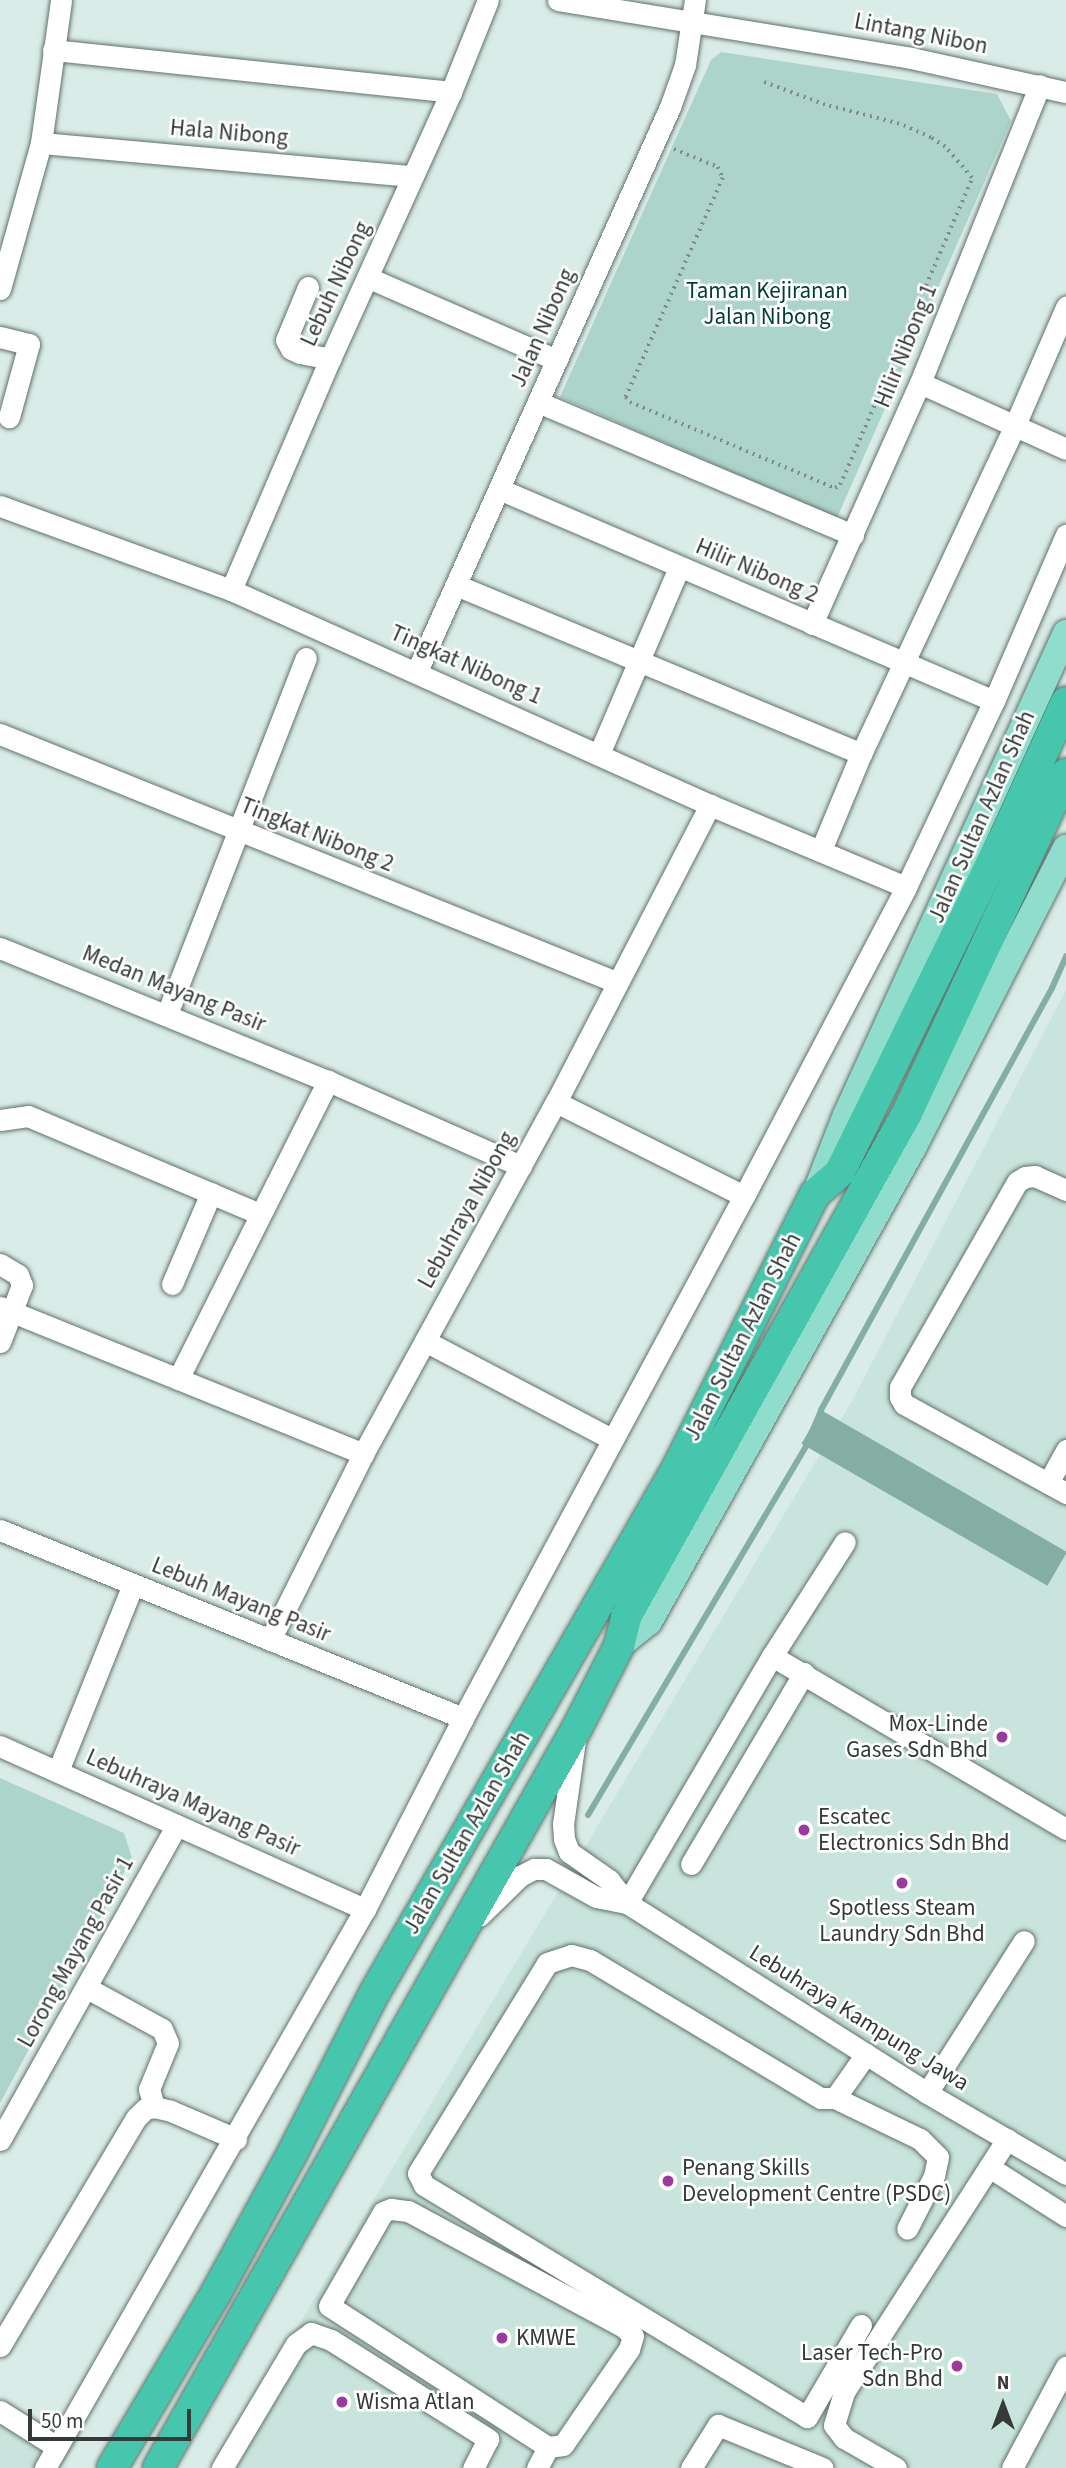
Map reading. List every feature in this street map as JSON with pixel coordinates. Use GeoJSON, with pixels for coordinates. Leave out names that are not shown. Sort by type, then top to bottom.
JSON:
{"type":"FeatureCollection","features":[{"type":"Feature","properties":{"kind":"highway","name":"Jalan Sultan Azlan Shah"},"geometry":{"type":"LineString","coordinates":[[113,2468],[229,2268],[375,1992],[677,1468],[815,1194],[840,1172],[1002,842],[1066,702]]}},
{"type":"Feature","properties":{"kind":"highway","name":"Jalan Sultan Azlan Shah"},"geometry":{"type":"LineString","coordinates":[[158,2468],[577,1728],[619,1646],[626,1616],[906,1115],[1066,774]]}},
{"type":"Feature","properties":{"kind":"main road","name":"Jalan Sultan Azlan Shah"},"geometry":{"type":"LineString","coordinates":[[815,1194],[846,1115],[1066,633]]}},
{"type":"Feature","properties":{"kind":"main road","name":"Jalan Sultan Azlan Shah"},"geometry":{"type":"LineString","coordinates":[[619,1646],[649,1622],[913,1148],[1066,848]]}},
{"type":"Feature","properties":{"kind":"street"},"geometry":{"type":"LineString","coordinates":[[0,289],[41,143],[61,0]]}},
{"type":"Feature","properties":{"kind":"street","name":"Lebuh Nibong"},"geometry":{"type":"LineString","coordinates":[[231,590],[330,359],[451,92],[488,0]]}},
{"type":"Feature","properties":{"kind":"street","name":"Lintang Nibon"},"geometry":{"type":"LineString","coordinates":[[558,0],[695,10],[1066,92]]}},
{"type":"Feature","properties":{"kind":"street","name":"Jalan Nibong"},"geometry":{"type":"LineString","coordinates":[[417,671],[655,141],[685,65],[695,10]]}},
{"type":"Feature","properties":{"kind":"street"},"geometry":{"type":"LineString","coordinates":[[53,50],[451,92]]}},
{"type":"Feature","properties":{"kind":"street","name":"Hilir Nibong 1"},"geometry":{"type":"LineString","coordinates":[[812,624],[920,383],[1040,85]]}},
{"type":"Feature","properties":{"kind":"street","name":"Hala Nibong"},"geometry":{"type":"LineString","coordinates":[[41,143],[413,176]]}},
{"type":"Feature","properties":{"kind":"street"},"geometry":{"type":"LineString","coordinates":[[369,278],[557,360]]}},
{"type":"Feature","properties":{"kind":"street"},"geometry":{"type":"LineString","coordinates":[[308,287],[286,340],[291,349],[300,353],[330,359]]}},
{"type":"Feature","properties":{"kind":"street"},"geometry":{"type":"LineString","coordinates":[[821,850],[861,754],[1015,425],[1066,307]]}},
{"type":"Feature","properties":{"kind":"street"},"geometry":{"type":"LineString","coordinates":[[0,337],[29,344],[9,417]]}},
{"type":"Feature","properties":{"kind":"street"},"geometry":{"type":"LineString","coordinates":[[920,383],[1066,449]]}},
{"type":"Feature","properties":{"kind":"street"},"geometry":{"type":"LineString","coordinates":[[538,402],[853,535]]}},
{"type":"Feature","properties":{"kind":"street","name":"Hilir Nibong 2"},"geometry":{"type":"LineString","coordinates":[[499,489],[994,701]]}},
{"type":"Feature","properties":{"kind":"street","name":"Tingkat Nibong 1"},"geometry":{"type":"LineString","coordinates":[[0,506],[231,590],[417,671],[710,805],[906,887]]}},
{"type":"Feature","properties":{"kind":"street"},"geometry":{"type":"LineString","coordinates":[[45,2468],[236,2139],[365,1909],[463,1718],[744,1195],[906,887],[994,701],[1066,535]]}},
{"type":"Feature","properties":{"kind":"street"},"geometry":{"type":"LineString","coordinates":[[599,754],[679,567]]}},
{"type":"Feature","properties":{"kind":"street"},"geometry":{"type":"LineString","coordinates":[[456,585],[861,754]]}},
{"type":"Feature","properties":{"kind":"street"},"geometry":{"type":"LineString","coordinates":[[167,1014],[306,658]]}},
{"type":"Feature","properties":{"kind":"street","name":"Tingkat Nibong 2"},"geometry":{"type":"LineString","coordinates":[[0,734],[237,832],[616,982]]}},
{"type":"Feature","properties":{"kind":"street","name":"Lebuhraya Nibong"},"geometry":{"type":"LineString","coordinates":[[270,1640],[363,1454],[556,1102],[710,805]]}},
{"type":"Feature","properties":{"kind":"street","name":"Medan Mayang Pasir"},"geometry":{"type":"LineString","coordinates":[[0,948],[328,1081],[521,1166]]}},
{"type":"Feature","properties":{"kind":"street"},"geometry":{"type":"LineString","coordinates":[[178,1379],[328,1081]]}},
{"type":"Feature","properties":{"kind":"street"},"geometry":{"type":"LineString","coordinates":[[556,1102],[744,1195]]}},
{"type":"Feature","properties":{"kind":"street"},"geometry":{"type":"LineString","coordinates":[[0,1120],[28,1116],[260,1214]]}},
{"type":"Feature","properties":{"kind":"street"},"geometry":{"type":"LineString","coordinates":[[1066,1191],[1035,1177],[1025,1177],[1017,1182],[900,1387],[900,1397],[904,1404],[1058,1489],[1066,1450]]}},
{"type":"Feature","properties":{"kind":"street"},"geometry":{"type":"LineString","coordinates":[[172,1284],[211,1193]]}},
{"type":"Feature","properties":{"kind":"street"},"geometry":{"type":"LineString","coordinates":[[0,1265],[18,1275],[22,1285],[6,1309],[0,1342]]}},
{"type":"Feature","properties":{"kind":"street"},"geometry":{"type":"LineString","coordinates":[[6,1309],[363,1454]]}},
{"type":"Feature","properties":{"kind":"street"},"geometry":{"type":"LineString","coordinates":[[425,1341],[612,1439]]}},
{"type":"Feature","properties":{"kind":"street","name":"Lebuh Mayang Pasir"},"geometry":{"type":"LineString","coordinates":[[0,1530],[463,1718]]}},
{"type":"Feature","properties":{"kind":"street"},"geometry":{"type":"LineString","coordinates":[[627,1903],[772,1656],[845,1542]]}},
{"type":"Feature","properties":{"kind":"street"},"geometry":{"type":"LineString","coordinates":[[58,1771],[133,1584]]}},
{"type":"Feature","properties":{"kind":"street"},"geometry":{"type":"LineString","coordinates":[[772,1656],[1066,1829]]}},
{"type":"Feature","properties":{"kind":"street"},"geometry":{"type":"LineString","coordinates":[[691,1864],[804,1673]]}},
{"type":"Feature","properties":{"kind":"street","name":"Lebuhraya Kampung Jawa"},"geometry":{"type":"LineString","coordinates":[[577,1728],[563,1824],[564,1839],[569,1852],[609,1880],[627,1903],[927,2093],[1066,2174]]}},
{"type":"Feature","properties":{"kind":"street","name":"Lebuhraya Mayang Pasir"},"geometry":{"type":"LineString","coordinates":[[0,1746],[365,1909]]}},
{"type":"Feature","properties":{"kind":"street","name":"Lorong Mayang Pasir 1"},"geometry":{"type":"LineString","coordinates":[[0,2140],[177,1825]]}},
{"type":"Feature","properties":{"kind":"street","name":"Lebuhraya Kampung Jawa"},"geometry":{"type":"LineString","coordinates":[[458,1936],[520,1876],[534,1869],[546,1869],[597,1897],[627,1903]]}},
{"type":"Feature","properties":{"kind":"street"},"geometry":{"type":"LineString","coordinates":[[927,2093],[1024,1941]]}},
{"type":"Feature","properties":{"kind":"street"},"geometry":{"type":"LineString","coordinates":[[861,2325],[807,2417],[424,2185],[418,2174],[547,1963],[570,1955],[590,1959],[821,2098],[835,2098],[920,2139],[938,2157],[934,2176],[907,2228]]}},
{"type":"Feature","properties":{"kind":"street"},"geometry":{"type":"LineString","coordinates":[[86,1988],[162,2029],[168,2043],[149,2089],[154,2107]]}},
{"type":"Feature","properties":{"kind":"street"},"geometry":{"type":"LineString","coordinates":[[835,2098],[866,2054]]}},
{"type":"Feature","properties":{"kind":"street"},"geometry":{"type":"LineString","coordinates":[[0,2346],[136,2118],[145,2109],[154,2107],[236,2139]]}},
{"type":"Feature","properties":{"kind":"street"},"geometry":{"type":"LineString","coordinates":[[896,2468],[844,2438],[834,2425],[844,2392],[1007,2139]]}},
{"type":"Feature","properties":{"kind":"street"},"geometry":{"type":"LineString","coordinates":[[989,2167],[1066,2216]]}},
{"type":"Feature","properties":{"kind":"street"},"geometry":{"type":"LineString","coordinates":[[537,2468],[548,2448],[563,2445],[629,2349],[633,2336],[625,2328],[408,2211],[391,2209],[383,2212],[329,2306],[548,2448]]}},
{"type":"Feature","properties":{"kind":"street"},"geometry":{"type":"LineString","coordinates":[[222,2468],[296,2344],[312,2333],[331,2340],[488,2439],[473,2468]]}},
{"type":"Feature","properties":{"kind":"street"},"geometry":{"type":"LineString","coordinates":[[1012,2468],[1066,2367]]}},
{"type":"Feature","properties":{"kind":"street"},"geometry":{"type":"LineString","coordinates":[[0,2411],[57,2447]]}},
{"type":"Feature","properties":{"kind":"street"},"geometry":{"type":"LineString","coordinates":[[691,2468],[718,2425],[823,2468]]}},
{"type":"Feature","properties":{"kind":"path"},"geometry":{"type":"LineString","coordinates":[[655,141],[718,167],[723,178],[626,397],[655,413],[835,488],[840,485],[972,178],[945,147],[931,138],[899,124],[825,105],[760,81]]}},
{"type":"Feature","properties":{"kind":"shaded area"},"geometry":{"type":"Polygon","coordinates":[[[1066,990],[1066,2468],[213,2468],[852,1401],[1066,990]]]}},
{"type":"Feature","properties":{"kind":"shaded area"},"geometry":{"type":"Polygon","coordinates":[[[821,1410],[1066,1551],[1047,1586],[802,1444],[821,1410]]]}},
{"type":"Feature","properties":{"kind":"shaded area"},"geometry":{"type":"Polygon","coordinates":[[[0,2400],[78,2442],[60,2468],[0,2468],[0,2400]]]}},
{"type":"Feature","properties":{"kind":"green space","name":"Taman Kejiranan Jalan Nibong"},"geometry":{"type":"Polygon","coordinates":[[[721,52],[997,94],[1011,121],[837,518],[560,397],[711,60],[721,52]]]}},
{"type":"Feature","properties":{"kind":"green space"},"geometry":{"type":"Polygon","coordinates":[[[0,1778],[124,1833],[132,1858],[0,2103],[0,1778]]]}},
{"type":"Feature","properties":{"kind":"waterway"},"geometry":{"type":"LineString","coordinates":[[588,1815],[806,1446],[821,1410],[1052,988],[1066,956]]}},
{"type":"Feature","properties":{"kind":"place","name":"Mox-Linde Gases Sdn Bhd"},"geometry":{"type":"Point","coordinates":[1002,1737]}},
{"type":"Feature","properties":{"kind":"place","name":"Escatec Electronics Sdn Bhd"},"geometry":{"type":"Point","coordinates":[804,1830]}},
{"type":"Feature","properties":{"kind":"place","name":"Spotless Steam Laundry Sdn Bhd"},"geometry":{"type":"Point","coordinates":[902,1883]}},
{"type":"Feature","properties":{"kind":"place","name":"Penang Skills Development Centre (PSDC)"},"geometry":{"type":"Point","coordinates":[668,2181]}},
{"type":"Feature","properties":{"kind":"place","name":"KMWE"},"geometry":{"type":"Point","coordinates":[502,2338]}},
{"type":"Feature","properties":{"kind":"place","name":"Laser Tech-Pro Sdn Bhd"},"geometry":{"type":"Point","coordinates":[957,2366]}},
{"type":"Feature","properties":{"kind":"place","name":"Wisma Atlan"},"geometry":{"type":"Point","coordinates":[342,2402]}}]}
